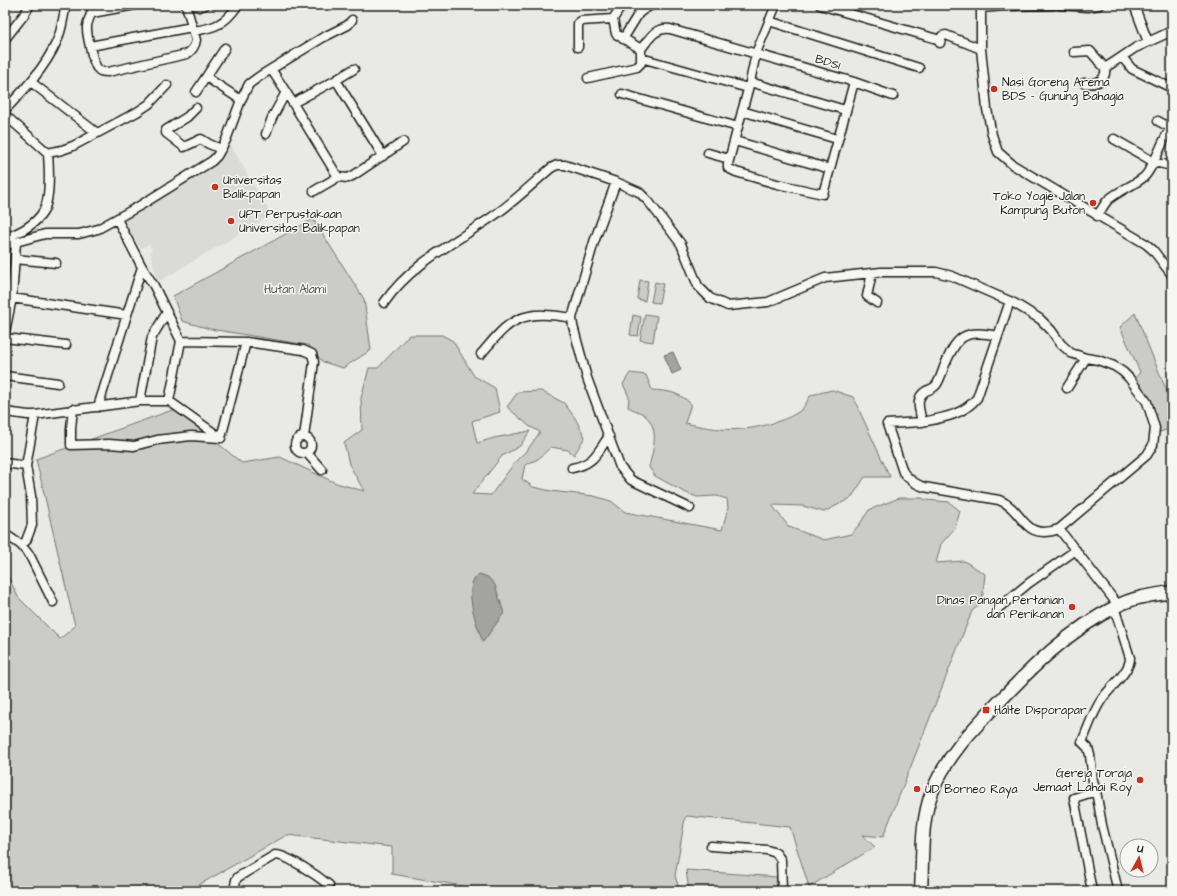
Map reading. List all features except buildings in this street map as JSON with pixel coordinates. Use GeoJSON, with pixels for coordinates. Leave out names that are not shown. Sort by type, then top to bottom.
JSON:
{"type":"FeatureCollection","features":[{"type":"Feature","properties":{"kind":"highway"},"geometry":{"type":"LineString","coordinates":[[922,891],[925,819],[933,791],[947,762],[968,735],[1050,651],[1086,623],[1143,596],[1172,592]]}},
{"type":"Feature","properties":{"kind":"highway"},"geometry":{"type":"LineString","coordinates":[[926,891],[928,839],[933,807],[945,778],[958,756],[1055,656],[1117,609],[1126,609],[1172,599]]}},
{"type":"Feature","properties":{"kind":"street"},"geometry":{"type":"LineString","coordinates":[[5,39],[30,5]]}},
{"type":"Feature","properties":{"kind":"street"},"geometry":{"type":"LineString","coordinates":[[5,110],[32,82],[47,59],[57,40],[66,5]]}},
{"type":"Feature","properties":{"kind":"street"},"geometry":{"type":"LineString","coordinates":[[135,5],[93,9],[86,28],[94,63],[97,69],[101,72],[108,72],[187,54],[191,51],[195,46],[196,40],[186,5]]}},
{"type":"Feature","properties":{"kind":"street"},"geometry":{"type":"LineString","coordinates":[[193,5],[199,7],[205,5]]}},
{"type":"Feature","properties":{"kind":"street"},"geometry":{"type":"LineString","coordinates":[[90,46],[192,29],[210,28],[222,23],[238,5]]}},
{"type":"Feature","properties":{"kind":"street"},"geometry":{"type":"LineString","coordinates":[[588,78],[637,67],[641,63],[641,49],[616,34],[613,19],[622,5]]}},
{"type":"Feature","properties":{"kind":"street"},"geometry":{"type":"LineString","coordinates":[[623,39],[639,13],[652,5]]}},
{"type":"Feature","properties":{"kind":"street"},"geometry":{"type":"LineString","coordinates":[[776,5],[756,53],[728,168],[736,172],[777,184],[821,194],[824,193],[837,139],[854,82]]}},
{"type":"Feature","properties":{"kind":"street"},"geometry":{"type":"LineString","coordinates":[[820,5],[938,41],[942,36],[946,35],[981,49]]}},
{"type":"Feature","properties":{"kind":"street"},"geometry":{"type":"LineString","coordinates":[[1053,5],[981,7],[981,49],[987,109],[992,135],[998,152],[1013,165],[1146,244],[1153,250],[1172,275]]}},
{"type":"Feature","properties":{"kind":"street"},"geometry":{"type":"LineString","coordinates":[[1059,5],[1099,5]]}},
{"type":"Feature","properties":{"kind":"street"},"geometry":{"type":"LineString","coordinates":[[1134,5],[1148,42]]}},
{"type":"Feature","properties":{"kind":"street"},"geometry":{"type":"LineString","coordinates":[[578,48],[578,23],[581,21],[613,19]]}},
{"type":"Feature","properties":{"kind":"street"},"geometry":{"type":"LineString","coordinates":[[5,245],[52,233],[79,234],[98,229],[117,219],[212,160],[217,156],[226,140],[241,100],[249,84],[322,38],[348,25],[352,20]]}},
{"type":"Feature","properties":{"kind":"street"},"geometry":{"type":"LineString","coordinates":[[769,22],[919,68]]}},
{"type":"Feature","properties":{"kind":"street","name":"BDS1"},"geometry":{"type":"LineString","coordinates":[[641,49],[657,30],[664,28],[670,29],[854,82],[893,96]]}},
{"type":"Feature","properties":{"kind":"street"},"geometry":{"type":"LineString","coordinates":[[1105,68],[1135,48],[1172,31]]}},
{"type":"Feature","properties":{"kind":"street"},"geometry":{"type":"LineString","coordinates":[[196,92],[225,48]]}},
{"type":"Feature","properties":{"kind":"street"},"geometry":{"type":"LineString","coordinates":[[1074,52],[1090,51],[1105,68],[1106,72],[1104,76],[1097,83],[1084,83]]}},
{"type":"Feature","properties":{"kind":"street"},"geometry":{"type":"LineString","coordinates":[[1122,57],[1132,69],[1172,88]]}},
{"type":"Feature","properties":{"kind":"street"},"geometry":{"type":"LineString","coordinates":[[641,58],[845,110]]}},
{"type":"Feature","properties":{"kind":"street"},"geometry":{"type":"LineString","coordinates":[[271,69],[338,177]]}},
{"type":"Feature","properties":{"kind":"street"},"geometry":{"type":"LineString","coordinates":[[293,103],[354,69]]}},
{"type":"Feature","properties":{"kind":"street"},"geometry":{"type":"LineString","coordinates":[[206,77],[241,100]]}},
{"type":"Feature","properties":{"kind":"street"},"geometry":{"type":"LineString","coordinates":[[336,80],[383,156]]}},
{"type":"Feature","properties":{"kind":"street"},"geometry":{"type":"LineString","coordinates":[[32,82],[97,133]]}},
{"type":"Feature","properties":{"kind":"street"},"geometry":{"type":"LineString","coordinates":[[48,153],[68,148],[137,112],[149,104],[167,85]]}},
{"type":"Feature","properties":{"kind":"street"},"geometry":{"type":"LineString","coordinates":[[266,134],[272,118],[286,92]]}},
{"type":"Feature","properties":{"kind":"street"},"geometry":{"type":"LineString","coordinates":[[622,94],[738,127]]}},
{"type":"Feature","properties":{"kind":"street"},"geometry":{"type":"LineString","coordinates":[[196,108],[187,117],[166,130],[166,133],[184,147],[201,139],[221,149]]}},
{"type":"Feature","properties":{"kind":"street"},"geometry":{"type":"LineString","coordinates":[[742,111],[837,139]]}},
{"type":"Feature","properties":{"kind":"street"},"geometry":{"type":"LineString","coordinates":[[5,115],[48,153],[49,176],[44,211],[33,224],[5,238]]}},
{"type":"Feature","properties":{"kind":"street"},"geometry":{"type":"LineString","coordinates":[[1098,216],[1109,199],[1145,175],[1170,131],[1169,127],[1158,121]]}},
{"type":"Feature","properties":{"kind":"street"},"geometry":{"type":"LineString","coordinates":[[1114,139],[1153,161],[1172,166]]}},
{"type":"Feature","properties":{"kind":"street"},"geometry":{"type":"LineString","coordinates":[[735,141],[830,169]]}},
{"type":"Feature","properties":{"kind":"street"},"geometry":{"type":"LineString","coordinates":[[314,191],[338,177],[348,178],[354,175],[403,142]]}},
{"type":"Feature","properties":{"kind":"street"},"geometry":{"type":"LineString","coordinates":[[708,153],[729,159]]}},
{"type":"Feature","properties":{"kind":"street"},"geometry":{"type":"LineString","coordinates":[[384,303],[392,290],[414,270],[494,216],[551,168],[558,165],[566,165],[616,182],[639,192],[649,202],[681,244],[698,286],[710,298],[728,306],[768,302],[825,278],[872,273],[936,272],[952,276],[1010,301],[1040,319],[1051,330],[1061,344],[1071,353],[1114,366],[1123,372],[1148,402],[1154,428],[1153,446],[1146,455],[1059,529],[1049,532],[1039,532],[1032,529],[1008,505],[999,500],[924,487],[914,483],[903,472],[887,424],[922,422],[961,412],[971,405],[976,398],[1010,301]]}},
{"type":"Feature","properties":{"kind":"street"},"geometry":{"type":"LineString","coordinates":[[616,182],[594,242],[572,318],[587,378],[620,467],[631,480],[690,508]]}},
{"type":"Feature","properties":{"kind":"street"},"geometry":{"type":"LineString","coordinates":[[117,219],[142,267],[154,286],[181,341],[169,401]]}},
{"type":"Feature","properties":{"kind":"street"},"geometry":{"type":"LineString","coordinates":[[5,332],[16,242]]}},
{"type":"Feature","properties":{"kind":"street"},"geometry":{"type":"LineString","coordinates":[[15,259],[56,263]]}},
{"type":"Feature","properties":{"kind":"street"},"geometry":{"type":"LineString","coordinates":[[98,407],[142,267]]}},
{"type":"Feature","properties":{"kind":"street"},"geometry":{"type":"LineString","coordinates":[[872,273],[867,296],[877,302]]}},
{"type":"Feature","properties":{"kind":"street"},"geometry":{"type":"LineString","coordinates":[[8,298],[128,315]]}},
{"type":"Feature","properties":{"kind":"street"},"geometry":{"type":"LineString","coordinates":[[140,401],[152,337],[167,312]]}},
{"type":"Feature","properties":{"kind":"street"},"geometry":{"type":"LineString","coordinates":[[481,354],[502,331],[516,320],[532,316],[550,315],[572,318]]}},
{"type":"Feature","properties":{"kind":"street"},"geometry":{"type":"LineString","coordinates":[[922,422],[919,407],[920,398],[926,391],[936,385],[955,344],[962,337],[971,333],[984,333],[997,336]]}},
{"type":"Feature","properties":{"kind":"street"},"geometry":{"type":"LineString","coordinates":[[5,338],[66,345]]}},
{"type":"Feature","properties":{"kind":"street"},"geometry":{"type":"LineString","coordinates":[[181,341],[246,342],[303,350],[312,354],[314,362],[304,437]]}},
{"type":"Feature","properties":{"kind":"street"},"geometry":{"type":"LineString","coordinates":[[221,438],[246,342]]}},
{"type":"Feature","properties":{"kind":"street"},"geometry":{"type":"LineString","coordinates":[[1067,388],[1086,358]]}},
{"type":"Feature","properties":{"kind":"street"},"geometry":{"type":"LineString","coordinates":[[5,376],[58,383]]}},
{"type":"Feature","properties":{"kind":"street"},"geometry":{"type":"LineString","coordinates":[[5,412],[35,415],[140,401],[169,401],[221,438]]}},
{"type":"Feature","properties":{"kind":"street"},"geometry":{"type":"LineString","coordinates":[[74,409],[71,428],[72,445],[109,444],[134,446],[144,443],[191,436],[221,438]]}},
{"type":"Feature","properties":{"kind":"street"},"geometry":{"type":"LineString","coordinates":[[21,545],[26,541],[32,525],[31,496],[26,466],[35,415]]}},
{"type":"Feature","properties":{"kind":"street"},"geometry":{"type":"LineString","coordinates":[[572,468],[582,466],[589,462],[609,436]]}},
{"type":"Feature","properties":{"kind":"street"},"geometry":{"type":"LineString","coordinates":[[304,437],[309,439],[311,449],[307,453],[299,453],[295,446],[297,439],[304,437]]}},
{"type":"Feature","properties":{"kind":"street"},"geometry":{"type":"LineString","coordinates":[[307,453],[322,470]]}},
{"type":"Feature","properties":{"kind":"street"},"geometry":{"type":"LineString","coordinates":[[5,463],[26,466]]}},
{"type":"Feature","properties":{"kind":"street"},"geometry":{"type":"LineString","coordinates":[[1059,529],[1076,550],[1117,609],[1130,658],[1130,662],[1126,670],[1102,698],[1082,742],[1088,748],[1090,755],[1093,780],[1102,825],[1118,891]]}},
{"type":"Feature","properties":{"kind":"street"},"geometry":{"type":"LineString","coordinates":[[5,534],[21,545],[30,556],[53,602]]}},
{"type":"Feature","properties":{"kind":"street"},"geometry":{"type":"LineString","coordinates":[[996,610],[1029,583],[1076,550]]}},
{"type":"Feature","properties":{"kind":"street"},"geometry":{"type":"LineString","coordinates":[[1092,891],[1074,798],[1096,791]]}},
{"type":"Feature","properties":{"kind":"street"},"geometry":{"type":"LineString","coordinates":[[711,846],[767,850],[776,853],[781,860],[782,891]]}},
{"type":"Feature","properties":{"kind":"street"},"geometry":{"type":"LineString","coordinates":[[234,891],[238,877],[275,856],[281,856],[297,864],[310,871],[329,885]]}},
{"type":"Feature","properties":{"kind":"shaded area","name":"Universitas Balikpapan"},"geometry":{"type":"Polygon","coordinates":[[[231,146],[271,215],[158,282],[150,251],[152,250],[149,244],[141,248],[122,220],[223,159],[220,152],[231,146]]]}},
{"type":"Feature","properties":{"kind":"shaded area"},"geometry":{"type":"Polygon","coordinates":[[[673,352],[681,370],[672,374],[664,355],[673,352]]]}},
{"type":"Feature","properties":{"kind":"shaded area"},"geometry":{"type":"Polygon","coordinates":[[[479,574],[488,577],[495,585],[504,613],[483,642],[473,612],[471,595],[473,581],[479,574]]]}},
{"type":"Feature","properties":{"kind":"green space","name":"Hutan Alami"},"geometry":{"type":"Polygon","coordinates":[[[313,219],[364,299],[371,350],[343,368],[323,362],[308,345],[210,329],[182,321],[173,296],[313,219]]]}},
{"type":"Feature","properties":{"kind":"green space"},"geometry":{"type":"Polygon","coordinates":[[[640,280],[648,281],[645,301],[637,299],[640,280]]]}},
{"type":"Feature","properties":{"kind":"green space"},"geometry":{"type":"Polygon","coordinates":[[[655,282],[663,284],[659,303],[651,302],[655,282]]]}},
{"type":"Feature","properties":{"kind":"green space"},"geometry":{"type":"Polygon","coordinates":[[[1135,313],[1172,404],[1172,428],[1160,432],[1151,401],[1134,380],[1140,372],[1120,327],[1135,313]]]}},
{"type":"Feature","properties":{"kind":"green space"},"geometry":{"type":"Polygon","coordinates":[[[645,314],[657,316],[653,342],[640,340],[645,314]]]}},
{"type":"Feature","properties":{"kind":"green space"},"geometry":{"type":"Polygon","coordinates":[[[633,315],[641,317],[638,336],[630,335],[633,315]]]}},
{"type":"Feature","properties":{"kind":"green space"},"geometry":{"type":"Polygon","coordinates":[[[409,335],[442,335],[453,341],[474,376],[495,388],[500,412],[472,421],[477,443],[530,431],[520,446],[502,456],[472,494],[491,495],[515,462],[528,449],[540,432],[529,426],[507,407],[518,392],[541,391],[564,403],[575,418],[585,437],[574,455],[568,450],[551,447],[538,459],[525,465],[522,479],[533,487],[551,491],[594,496],[611,501],[625,512],[722,530],[728,508],[727,499],[717,496],[697,497],[684,492],[655,476],[649,467],[654,446],[654,432],[649,419],[643,414],[628,407],[629,397],[623,384],[630,373],[646,375],[652,390],[673,393],[687,400],[691,404],[685,423],[710,428],[732,430],[755,428],[767,425],[785,419],[801,410],[811,395],[832,390],[853,397],[890,477],[865,477],[851,498],[824,512],[803,506],[772,505],[789,527],[824,540],[851,534],[869,510],[899,498],[922,498],[926,500],[949,502],[960,511],[955,528],[941,544],[936,563],[964,561],[985,574],[982,602],[972,611],[883,837],[862,835],[875,847],[809,887],[790,827],[687,816],[685,818],[675,876],[680,891],[492,891],[392,874],[392,847],[287,835],[188,891],[5,891],[5,570],[18,597],[60,639],[75,626],[36,459],[175,409],[242,463],[280,457],[336,483],[364,491],[349,464],[344,443],[362,430],[361,398],[369,368],[378,368],[409,335]]]}},
{"type":"Feature","properties":{"kind":"green space"},"geometry":{"type":"Polygon","coordinates":[[[686,870],[777,877],[777,891],[689,891],[686,870]]]}},
{"type":"Feature","properties":{"kind":"place","name":"Nasi Goreng Arema BDS - Gunung Bahagia"},"geometry":{"type":"Point","coordinates":[994,89]}},
{"type":"Feature","properties":{"kind":"place","name":"Universitas Balikpapan"},"geometry":{"type":"Point","coordinates":[215,187]}},
{"type":"Feature","properties":{"kind":"place","name":"Toko Yogie Jalan Kampung Buton"},"geometry":{"type":"Point","coordinates":[1093,203]}},
{"type":"Feature","properties":{"kind":"place","name":"UPT Perpustakaan Universitas Balikpapan"},"geometry":{"type":"Point","coordinates":[231,221]}},
{"type":"Feature","properties":{"kind":"place","name":"Dinas Pangan Pertanian dan Perikanan"},"geometry":{"type":"Point","coordinates":[1072,607]}},
{"type":"Feature","properties":{"kind":"place","name":"Halte Disporapar"},"geometry":{"type":"Point","coordinates":[986,710]}},
{"type":"Feature","properties":{"kind":"place","name":"Gereja Toraja Jemaat Lahai Roy"},"geometry":{"type":"Point","coordinates":[1140,780]}},
{"type":"Feature","properties":{"kind":"place","name":"UD Borneo Raya"},"geometry":{"type":"Point","coordinates":[917,789]}}]}
